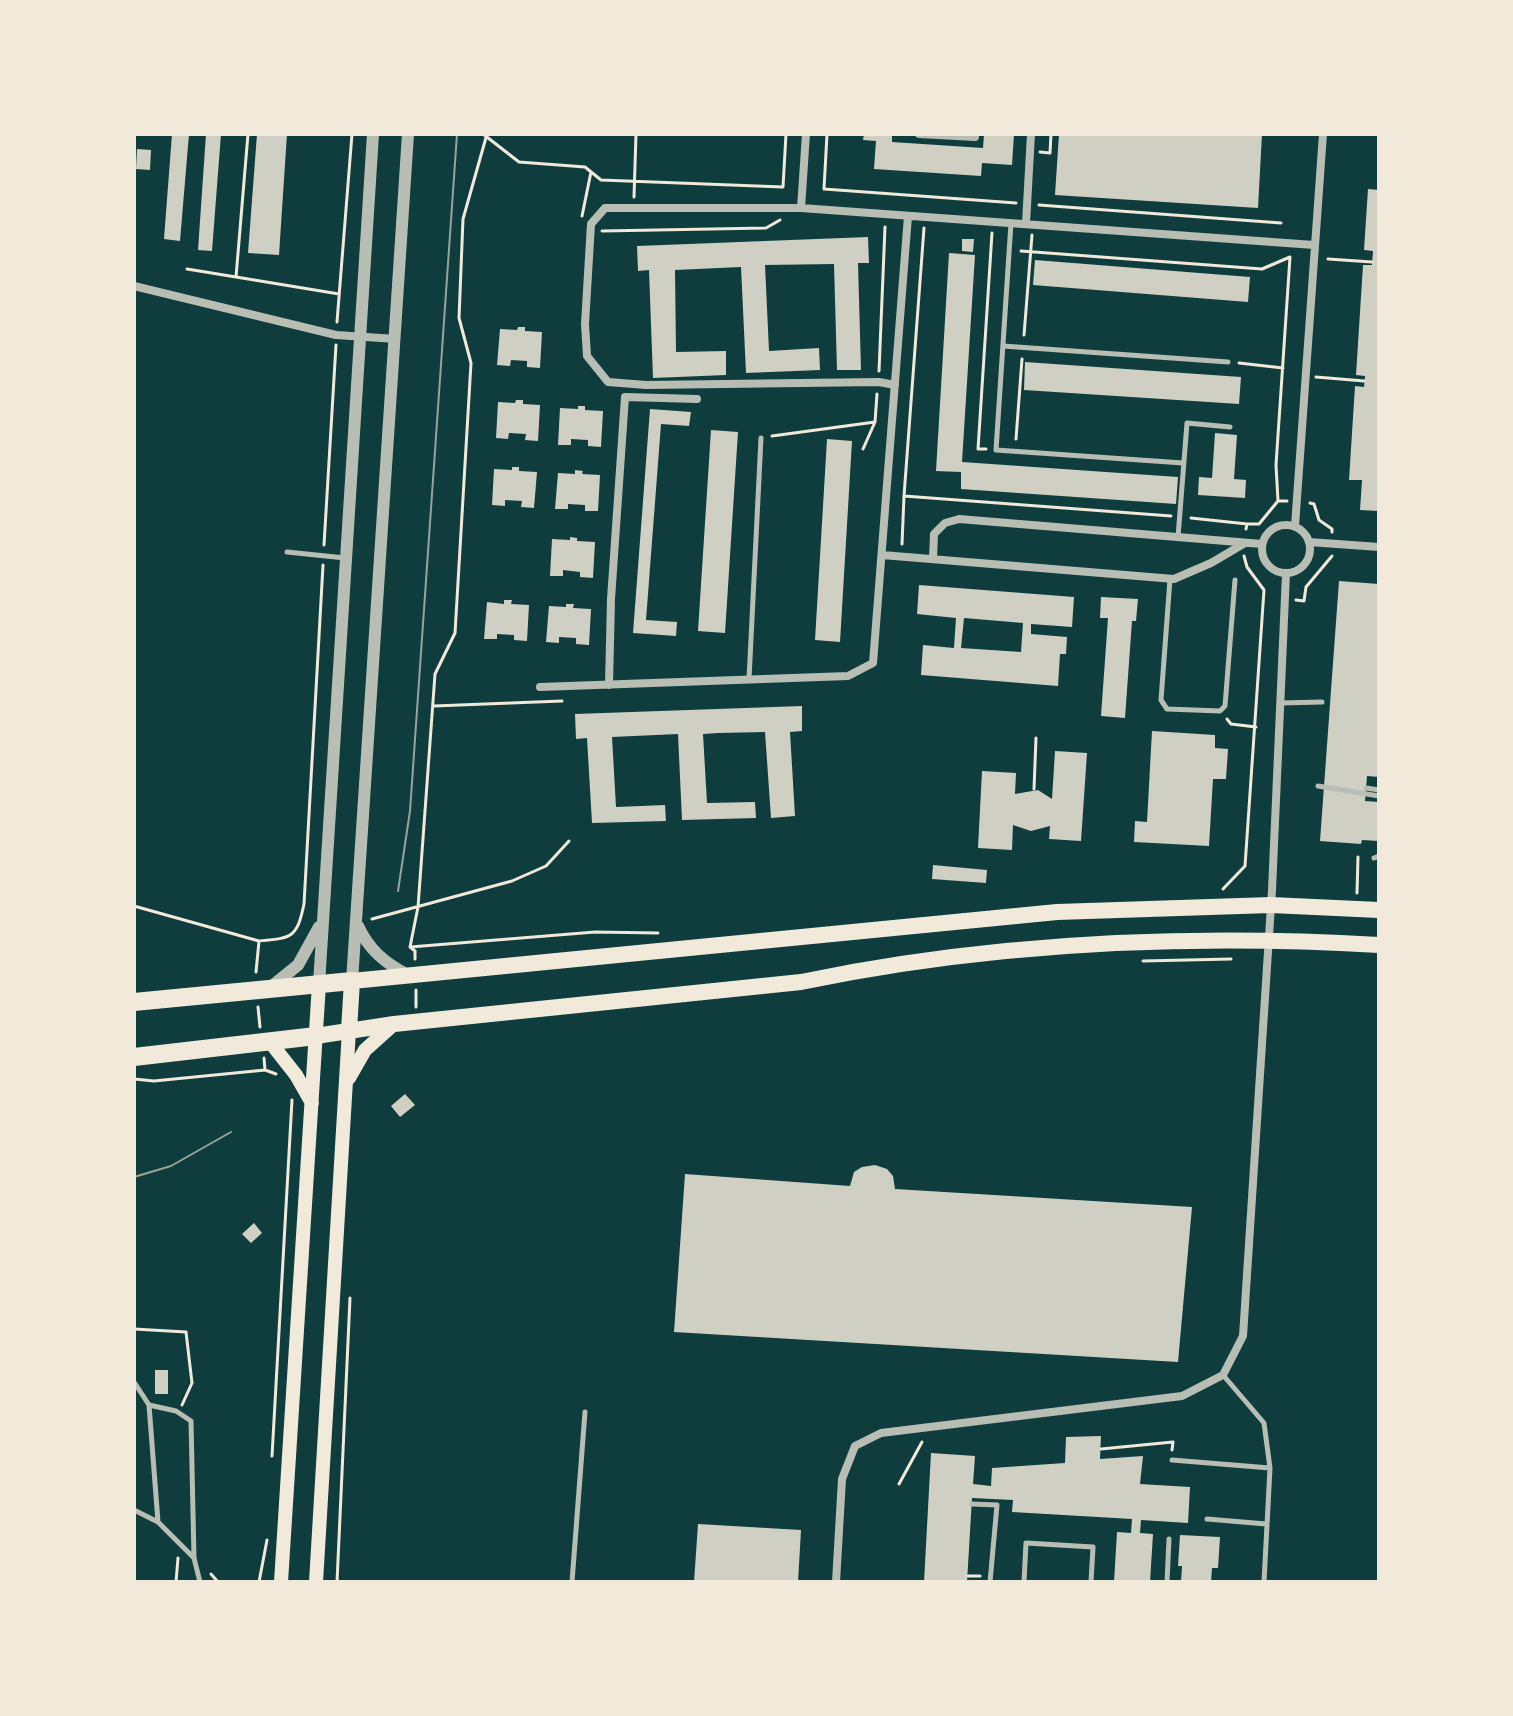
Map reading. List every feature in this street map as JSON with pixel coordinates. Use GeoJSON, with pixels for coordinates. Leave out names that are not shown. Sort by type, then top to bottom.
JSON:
{"type":"FeatureCollection","features":[{"type":"Feature","properties":{"kind":"highway"},"geometry":{"type":"LineString","coordinates":[[134,1002],[352,981]]}},
{"type":"Feature","properties":{"kind":"highway"},"geometry":{"type":"LineString","coordinates":[[134,1057],[316,1036]]}},
{"type":"Feature","properties":{"kind":"main road"},"geometry":{"type":"LineString","coordinates":[[316,1582],[352,981],[1057,912],[1271,905],[1379,910]]}},
{"type":"Feature","properties":{"kind":"main road"},"geometry":{"type":"LineString","coordinates":[[316,1036],[416,1021],[801,982],[863,969],[1057,946],[1269,941],[1379,945]]}},
{"type":"Feature","properties":{"kind":"main road"},"geometry":{"type":"LineString","coordinates":[[281,1582],[319,984]]}},
{"type":"Feature","properties":{"kind":"main road"},"geometry":{"type":"LineString","coordinates":[[345,1089],[365,1050],[394,1024]]}},
{"type":"Feature","properties":{"kind":"main road"},"geometry":{"type":"LineString","coordinates":[[266,1042],[296,1075],[312,1103]]}},
{"type":"Feature","properties":{"kind":"street"},"geometry":{"type":"LineString","coordinates":[[319,984],[373,134]]}},
{"type":"Feature","properties":{"kind":"street"},"geometry":{"type":"LineString","coordinates":[[352,981],[408,134]]}},
{"type":"Feature","properties":{"kind":"street"},"geometry":{"type":"LineString","coordinates":[[801,208],[806,134]]}},
{"type":"Feature","properties":{"kind":"street"},"geometry":{"type":"LineString","coordinates":[[919,134],[975,137]]}},
{"type":"Feature","properties":{"kind":"street"},"geometry":{"type":"LineString","coordinates":[[1026,223],[1031,134]]}},
{"type":"Feature","properties":{"kind":"street"},"geometry":{"type":"LineString","coordinates":[[1295,526],[1323,134]]}},
{"type":"Feature","properties":{"kind":"street"},"geometry":{"type":"LineString","coordinates":[[895,385],[879,382],[646,385],[608,382],[587,356],[585,324],[591,224],[605,208],[801,208],[1314,245]]}},
{"type":"Feature","properties":{"kind":"street"},"geometry":{"type":"LineString","coordinates":[[540,687],[848,676],[873,663],[908,216]]}},
{"type":"Feature","properties":{"kind":"street"},"geometry":{"type":"LineString","coordinates":[[134,286],[336,335],[396,339]]}},
{"type":"Feature","properties":{"kind":"street"},"geometry":{"type":"LineString","coordinates":[[609,685],[611,599],[625,397],[697,399]]}},
{"type":"Feature","properties":{"kind":"street"},"geometry":{"type":"LineString","coordinates":[[933,559],[934,534],[945,523],[959,519],[1262,544]]}},
{"type":"Feature","properties":{"kind":"street"},"geometry":{"type":"LineString","coordinates":[[1295,526],[1309,542],[1306,564],[1286,574],[1267,565],[1263,558],[1264,537],[1275,527],[1295,526]]}},
{"type":"Feature","properties":{"kind":"street"},"geometry":{"type":"LineString","coordinates":[[1309,542],[1379,547]]}},
{"type":"Feature","properties":{"kind":"street"},"geometry":{"type":"LineString","coordinates":[[882,555],[1170,579],[1211,563],[1245,543]]}},
{"type":"Feature","properties":{"kind":"street"},"geometry":{"type":"LineString","coordinates":[[836,1582],[842,1479],[855,1446],[881,1433],[1182,1396],[1223,1375],[1243,1336],[1269,941],[1286,574]]}},
{"type":"Feature","properties":{"kind":"street"},"geometry":{"type":"LineString","coordinates":[[261,990],[298,965],[322,921]]}},
{"type":"Feature","properties":{"kind":"street"},"geometry":{"type":"LineString","coordinates":[[356,922],[365,941],[377,955],[412,975]]}},
{"type":"Feature","properties":{"kind":"lane"},"geometry":{"type":"LineString","coordinates":[[1011,222],[996,450],[1183,463]]}},
{"type":"Feature","properties":{"kind":"lane"},"geometry":{"type":"LineString","coordinates":[[1003,346],[1228,362]]}},
{"type":"Feature","properties":{"kind":"lane"},"geometry":{"type":"LineString","coordinates":[[1178,537],[1187,423],[1230,427]]}},
{"type":"Feature","properties":{"kind":"lane"},"geometry":{"type":"LineString","coordinates":[[749,679],[761,438]]}},
{"type":"Feature","properties":{"kind":"lane"},"geometry":{"type":"LineString","coordinates":[[287,552],[346,558]]}},
{"type":"Feature","properties":{"kind":"lane"},"geometry":{"type":"LineString","coordinates":[[1170,579],[1163,706],[1167,709],[1220,711],[1225,706],[1235,580]]}},
{"type":"Feature","properties":{"kind":"lane"},"geometry":{"type":"LineString","coordinates":[[1281,703],[1322,702]]}},
{"type":"Feature","properties":{"kind":"lane"},"geometry":{"type":"LineString","coordinates":[[1318,786],[1379,796]]}},
{"type":"Feature","properties":{"kind":"lane"},"geometry":{"type":"LineString","coordinates":[[1366,788],[1379,790]]}},
{"type":"Feature","properties":{"kind":"lane"},"geometry":{"type":"LineString","coordinates":[[1223,1375],[1264,1423],[1270,1468],[1264,1582]]}},
{"type":"Feature","properties":{"kind":"lane"},"geometry":{"type":"LineString","coordinates":[[134,1382],[149,1405],[158,1522]]}},
{"type":"Feature","properties":{"kind":"lane"},"geometry":{"type":"LineString","coordinates":[[149,1405],[176,1411],[191,1421],[194,1558],[200,1582]]}},
{"type":"Feature","properties":{"kind":"lane"},"geometry":{"type":"LineString","coordinates":[[572,1582],[585,1412]]}},
{"type":"Feature","properties":{"kind":"lane"},"geometry":{"type":"LineString","coordinates":[[1172,1460],[1270,1468]]}},
{"type":"Feature","properties":{"kind":"lane"},"geometry":{"type":"LineString","coordinates":[[972,1504],[997,1505],[990,1582]]}},
{"type":"Feature","properties":{"kind":"lane"},"geometry":{"type":"LineString","coordinates":[[134,1510],[158,1522],[194,1558]]}},
{"type":"Feature","properties":{"kind":"lane"},"geometry":{"type":"LineString","coordinates":[[1207,1519],[1266,1524]]}},
{"type":"Feature","properties":{"kind":"lane"},"geometry":{"type":"LineString","coordinates":[[1167,1582],[1169,1539]]}},
{"type":"Feature","properties":{"kind":"lane"},"geometry":{"type":"LineString","coordinates":[[1024,1582],[1026,1543],[1093,1547],[1091,1582]]}},
{"type":"Feature","properties":{"kind":"path"},"geometry":{"type":"LineString","coordinates":[[236,277],[248,134]]}},
{"type":"Feature","properties":{"kind":"path"},"geometry":{"type":"LineString","coordinates":[[134,906],[259,941],[288,938],[299,928],[304,904],[336,335],[352,134]]}},
{"type":"Feature","properties":{"kind":"path"},"geometry":{"type":"LineString","coordinates":[[634,208],[636,134]]}},
{"type":"Feature","properties":{"kind":"path"},"geometry":{"type":"LineString","coordinates":[[410,947],[418,907],[435,674],[455,633],[471,363],[459,318],[463,219],[486,135],[519,162],[585,167],[601,180],[783,187],[786,134]]}},
{"type":"Feature","properties":{"kind":"path"},"geometry":{"type":"LineString","coordinates":[[1030,152],[1050,153],[1051,134]]}},
{"type":"Feature","properties":{"kind":"path"},"geometry":{"type":"LineString","coordinates":[[863,449],[875,422],[879,382],[886,215]]}},
{"type":"Feature","properties":{"kind":"path"},"geometry":{"type":"LineString","coordinates":[[901,556],[925,217]]}},
{"type":"Feature","properties":{"kind":"path"},"geometry":{"type":"LineString","coordinates":[[993,221],[978,449],[996,450]]}},
{"type":"Feature","properties":{"kind":"path"},"geometry":{"type":"LineString","coordinates":[[904,496],[1247,524],[1259,524],[1278,501],[1276,465],[1290,257],[1262,269],[991,249]]}},
{"type":"Feature","properties":{"kind":"path"},"geometry":{"type":"LineString","coordinates":[[1314,258],[1372,262]]}},
{"type":"Feature","properties":{"kind":"path"},"geometry":{"type":"LineString","coordinates":[[187,269],[339,294]]}},
{"type":"Feature","properties":{"kind":"path"},"geometry":{"type":"LineString","coordinates":[[1228,362],[1283,368]]}},
{"type":"Feature","properties":{"kind":"path"},"geometry":{"type":"LineString","coordinates":[[1282,375],[1364,381]]}},
{"type":"Feature","properties":{"kind":"path"},"geometry":{"type":"LineString","coordinates":[[761,438],[875,422]]}},
{"type":"Feature","properties":{"kind":"path"},"geometry":{"type":"LineString","coordinates":[[1264,598],[1304,601],[1306,587],[1332,559],[1332,529],[1319,520],[1314,504],[1278,501]]}},
{"type":"Feature","properties":{"kind":"path"},"geometry":{"type":"LineString","coordinates":[[1213,892],[1227,888],[1245,866],[1264,598],[1264,590],[1247,567],[1243,555],[1247,524]]}},
{"type":"Feature","properties":{"kind":"path"},"geometry":{"type":"LineString","coordinates":[[433,706],[562,701]]}},
{"type":"Feature","properties":{"kind":"path"},"geometry":{"type":"LineString","coordinates":[[1220,711],[1231,724],[1256,727]]}},
{"type":"Feature","properties":{"kind":"path"},"geometry":{"type":"LineString","coordinates":[[1034,789],[1036,738]]}},
{"type":"Feature","properties":{"kind":"path"},"geometry":{"type":"LineString","coordinates":[[418,907],[512,881],[546,866],[569,841]]}},
{"type":"Feature","properties":{"kind":"path"},"geometry":{"type":"LineString","coordinates":[[1357,896],[1358,857]]}},
{"type":"Feature","properties":{"kind":"path"},"geometry":{"type":"LineString","coordinates":[[410,947],[595,932],[657,933]]}},
{"type":"Feature","properties":{"kind":"path"},"geometry":{"type":"LineString","coordinates":[[259,941],[257,970],[253,978],[261,990],[265,1070]]}},
{"type":"Feature","properties":{"kind":"path"},"geometry":{"type":"LineString","coordinates":[[410,947],[415,951],[412,975],[416,1021]]}},
{"type":"Feature","properties":{"kind":"path"},"geometry":{"type":"LineString","coordinates":[[134,1079],[154,1081],[265,1070],[277,1074]]}},
{"type":"Feature","properties":{"kind":"path"},"geometry":{"type":"LineString","coordinates":[[271,1461],[292,1094]]}},
{"type":"Feature","properties":{"kind":"path"},"geometry":{"type":"LineString","coordinates":[[337,1582],[351,1284]]}},
{"type":"Feature","properties":{"kind":"path"},"geometry":{"type":"LineString","coordinates":[[134,1329],[186,1332],[192,1383]]}},
{"type":"Feature","properties":{"kind":"path"},"geometry":{"type":"LineString","coordinates":[[899,1484],[929,1428]]}},
{"type":"Feature","properties":{"kind":"path"},"geometry":{"type":"LineString","coordinates":[[1101,1449],[1173,1442],[1172,1460]]}},
{"type":"Feature","properties":{"kind":"path"},"geometry":{"type":"LineString","coordinates":[[259,1582],[267,1540]]}},
{"type":"Feature","properties":{"kind":"building"},"geometry":{"type":"Polygon","coordinates":[[[172,134],[189,134],[180,241],[164,239],[172,134]]]}},
{"type":"Feature","properties":{"kind":"building"},"geometry":{"type":"Polygon","coordinates":[[[206,134],[221,134],[212,251],[198,250],[206,134]]]}},
{"type":"Feature","properties":{"kind":"building"},"geometry":{"type":"Polygon","coordinates":[[[257,134],[287,134],[279,255],[248,253],[257,134]]]}},
{"type":"Feature","properties":{"kind":"building"},"geometry":{"type":"Polygon","coordinates":[[[864,134],[892,134],[892,142],[983,148],[984,134],[1014,134],[1012,165],[982,163],[981,176],[874,169],[876,141],[863,140],[864,134]]]}},
{"type":"Feature","properties":{"kind":"building"},"geometry":{"type":"Polygon","coordinates":[[[1059,134],[1262,134],[1258,208],[1055,195],[1059,134]]]}},
{"type":"Feature","properties":{"kind":"building"},"geometry":{"type":"Polygon","coordinates":[[[137,149],[151,150],[150,170],[136,169],[137,149]]]}},
{"type":"Feature","properties":{"kind":"building"},"geometry":{"type":"Polygon","coordinates":[[[1368,189],[1379,190],[1379,511],[1360,510],[1362,480],[1349,480],[1355,386],[1364,387],[1365,376],[1356,375],[1363,265],[1372,265],[1373,251],[1364,250],[1368,189]]]}},
{"type":"Feature","properties":{"kind":"building"},"geometry":{"type":"Polygon","coordinates":[[[868,237],[869,263],[858,263],[861,370],[837,370],[834,264],[765,265],[769,351],[819,348],[820,370],[746,373],[741,267],[675,270],[676,352],[726,351],[726,375],[653,378],[649,270],[638,271],[637,246],[868,237]]]}},
{"type":"Feature","properties":{"kind":"building"},"geometry":{"type":"Polygon","coordinates":[[[962,239],[974,239],[973,252],[962,251],[962,239]]]}},
{"type":"Feature","properties":{"kind":"building"},"geometry":{"type":"Polygon","coordinates":[[[949,253],[975,255],[962,462],[1178,477],[1176,504],[961,489],[961,472],[936,471],[949,253]]]}},
{"type":"Feature","properties":{"kind":"building"},"geometry":{"type":"Polygon","coordinates":[[[1035,260],[1250,277],[1248,302],[1033,285],[1035,260]]]}},
{"type":"Feature","properties":{"kind":"building"},"geometry":{"type":"Polygon","coordinates":[[[518,327],[525,327],[525,331],[542,332],[540,368],[527,367],[527,361],[511,360],[510,366],[497,365],[500,329],[517,330],[518,327]]]}},
{"type":"Feature","properties":{"kind":"building"},"geometry":{"type":"Polygon","coordinates":[[[1025,362],[1241,377],[1239,404],[1024,390],[1025,362]]]}},
{"type":"Feature","properties":{"kind":"building"},"geometry":{"type":"Polygon","coordinates":[[[516,400],[523,400],[523,404],[540,405],[538,441],[525,440],[526,434],[509,433],[508,439],[496,438],[498,402],[515,403],[516,400]]]}},
{"type":"Feature","properties":{"kind":"building"},"geometry":{"type":"Polygon","coordinates":[[[578,406],[585,406],[585,410],[603,411],[601,447],[588,446],[588,440],[571,439],[571,445],[558,445],[560,408],[578,409],[578,406]]]}},
{"type":"Feature","properties":{"kind":"building"},"geometry":{"type":"Polygon","coordinates":[[[650,409],[691,412],[689,426],[661,424],[646,620],[677,622],[676,636],[633,633],[650,409]]]}},
{"type":"Feature","properties":{"kind":"building"},"geometry":{"type":"Polygon","coordinates":[[[711,430],[738,432],[725,633],[698,631],[711,430]]]}},
{"type":"Feature","properties":{"kind":"building"},"geometry":{"type":"Polygon","coordinates":[[[1215,433],[1237,435],[1234,479],[1246,480],[1245,498],[1198,495],[1199,477],[1212,478],[1215,433]]]}},
{"type":"Feature","properties":{"kind":"building"},"geometry":{"type":"Polygon","coordinates":[[[827,439],[852,441],[840,642],[815,640],[827,439]]]}},
{"type":"Feature","properties":{"kind":"building"},"geometry":{"type":"Polygon","coordinates":[[[512,467],[519,467],[519,471],[537,472],[534,508],[521,507],[522,501],[505,500],[505,506],[492,505],[494,469],[512,470],[512,467]]]}},
{"type":"Feature","properties":{"kind":"building"},"geometry":{"type":"Polygon","coordinates":[[[575,470],[583,471],[582,474],[600,475],[598,511],[585,511],[585,505],[568,504],[568,509],[555,509],[558,473],[575,474],[575,470]]]}},
{"type":"Feature","properties":{"kind":"building"},"geometry":{"type":"Polygon","coordinates":[[[570,537],[577,538],[577,541],[595,542],[593,578],[580,577],[580,572],[563,570],[563,576],[550,576],[552,539],[570,540],[570,537]]]}},
{"type":"Feature","properties":{"kind":"building"},"geometry":{"type":"Polygon","coordinates":[[[1339,581],[1379,584],[1379,777],[1367,776],[1365,801],[1379,802],[1379,841],[1362,840],[1361,844],[1320,841],[1339,581]]]}},
{"type":"Feature","properties":{"kind":"building"},"geometry":{"type":"Polygon","coordinates":[[[919,585],[1074,597],[1072,627],[1031,624],[1031,634],[1067,637],[1066,654],[1060,654],[1058,686],[921,675],[923,645],[954,648],[956,618],[917,614],[919,585]],[[964,618],[961,648],[1021,652],[1023,623],[964,618]]]}},
{"type":"Feature","properties":{"kind":"building"},"geometry":{"type":"Polygon","coordinates":[[[1101,597],[1138,599],[1136,621],[1132,621],[1125,718],[1101,716],[1108,618],[1100,618],[1101,597]]]}},
{"type":"Feature","properties":{"kind":"building"},"geometry":{"type":"Polygon","coordinates":[[[504,600],[512,600],[511,604],[529,605],[527,641],[514,640],[514,635],[497,634],[497,639],[484,639],[487,602],[504,604],[504,600]]]}},
{"type":"Feature","properties":{"kind":"building"},"geometry":{"type":"Polygon","coordinates":[[[566,604],[574,604],[573,608],[591,609],[589,645],[576,644],[576,638],[559,637],[559,643],[546,642],[549,606],[566,607],[566,604]]]}},
{"type":"Feature","properties":{"kind":"building"},"geometry":{"type":"Polygon","coordinates":[[[802,706],[802,731],[790,732],[795,816],[771,818],[765,732],[718,733],[703,734],[707,803],[755,802],[756,818],[682,820],[678,734],[612,737],[616,807],[665,805],[666,821],[592,823],[587,738],[576,739],[575,714],[802,706]]]}},
{"type":"Feature","properties":{"kind":"building"},"geometry":{"type":"Polygon","coordinates":[[[1152,731],[1215,735],[1215,748],[1228,749],[1226,779],[1213,779],[1209,846],[1134,842],[1135,821],[1147,822],[1152,731]]]}},
{"type":"Feature","properties":{"kind":"building"},"geometry":{"type":"Polygon","coordinates":[[[1055,751],[1087,753],[1081,841],[1049,839],[1050,826],[1031,831],[1013,825],[1012,850],[978,848],[982,771],[1016,773],[1015,794],[1038,790],[1052,799],[1055,751]]]}},
{"type":"Feature","properties":{"kind":"building"},"geometry":{"type":"Polygon","coordinates":[[[933,865],[987,870],[986,883],[932,879],[933,865]]]}},
{"type":"Feature","properties":{"kind":"building"},"geometry":{"type":"Polygon","coordinates":[[[405,1094],[415,1105],[400,1117],[391,1106],[405,1094]]]}},
{"type":"Feature","properties":{"kind":"building"},"geometry":{"type":"Polygon","coordinates":[[[875,1165],[887,1169],[893,1176],[895,1189],[1192,1207],[1178,1362],[674,1332],[685,1174],[850,1186],[854,1172],[875,1165]]]}},
{"type":"Feature","properties":{"kind":"building"},"geometry":{"type":"Polygon","coordinates":[[[254,1223],[262,1233],[251,1243],[242,1234],[254,1223]]]}},
{"type":"Feature","properties":{"kind":"building"},"geometry":{"type":"Polygon","coordinates":[[[155,1370],[168,1370],[168,1394],[155,1394],[155,1370]]]}},
{"type":"Feature","properties":{"kind":"building"},"geometry":{"type":"Polygon","coordinates":[[[1101,1436],[1100,1459],[1143,1456],[1140,1484],[1190,1487],[1188,1523],[1141,1520],[1140,1533],[1153,1534],[1150,1582],[1114,1582],[1117,1532],[1131,1533],[1132,1519],[1012,1512],[1013,1500],[972,1498],[967,1582],[924,1582],[931,1453],[975,1456],[973,1484],[991,1486],[992,1468],[1065,1463],[1066,1437],[1101,1436]]]}},
{"type":"Feature","properties":{"kind":"building"},"geometry":{"type":"Polygon","coordinates":[[[698,1524],[801,1530],[798,1582],[694,1582],[698,1524]]]}},
{"type":"Feature","properties":{"kind":"building"},"geometry":{"type":"Polygon","coordinates":[[[1180,1535],[1220,1537],[1218,1568],[1212,1568],[1211,1582],[1181,1582],[1182,1566],[1178,1566],[1180,1535]]]}},
{"type":"Feature","properties":{"kind":"tram line"},"geometry":{"type":"LineString","coordinates":[[398,891],[410,811],[457,134]]}},
{"type":"Feature","properties":{"kind":"tram line"},"geometry":{"type":"LineString","coordinates":[[134,1177],[171,1166],[231,1132]]}}]}
